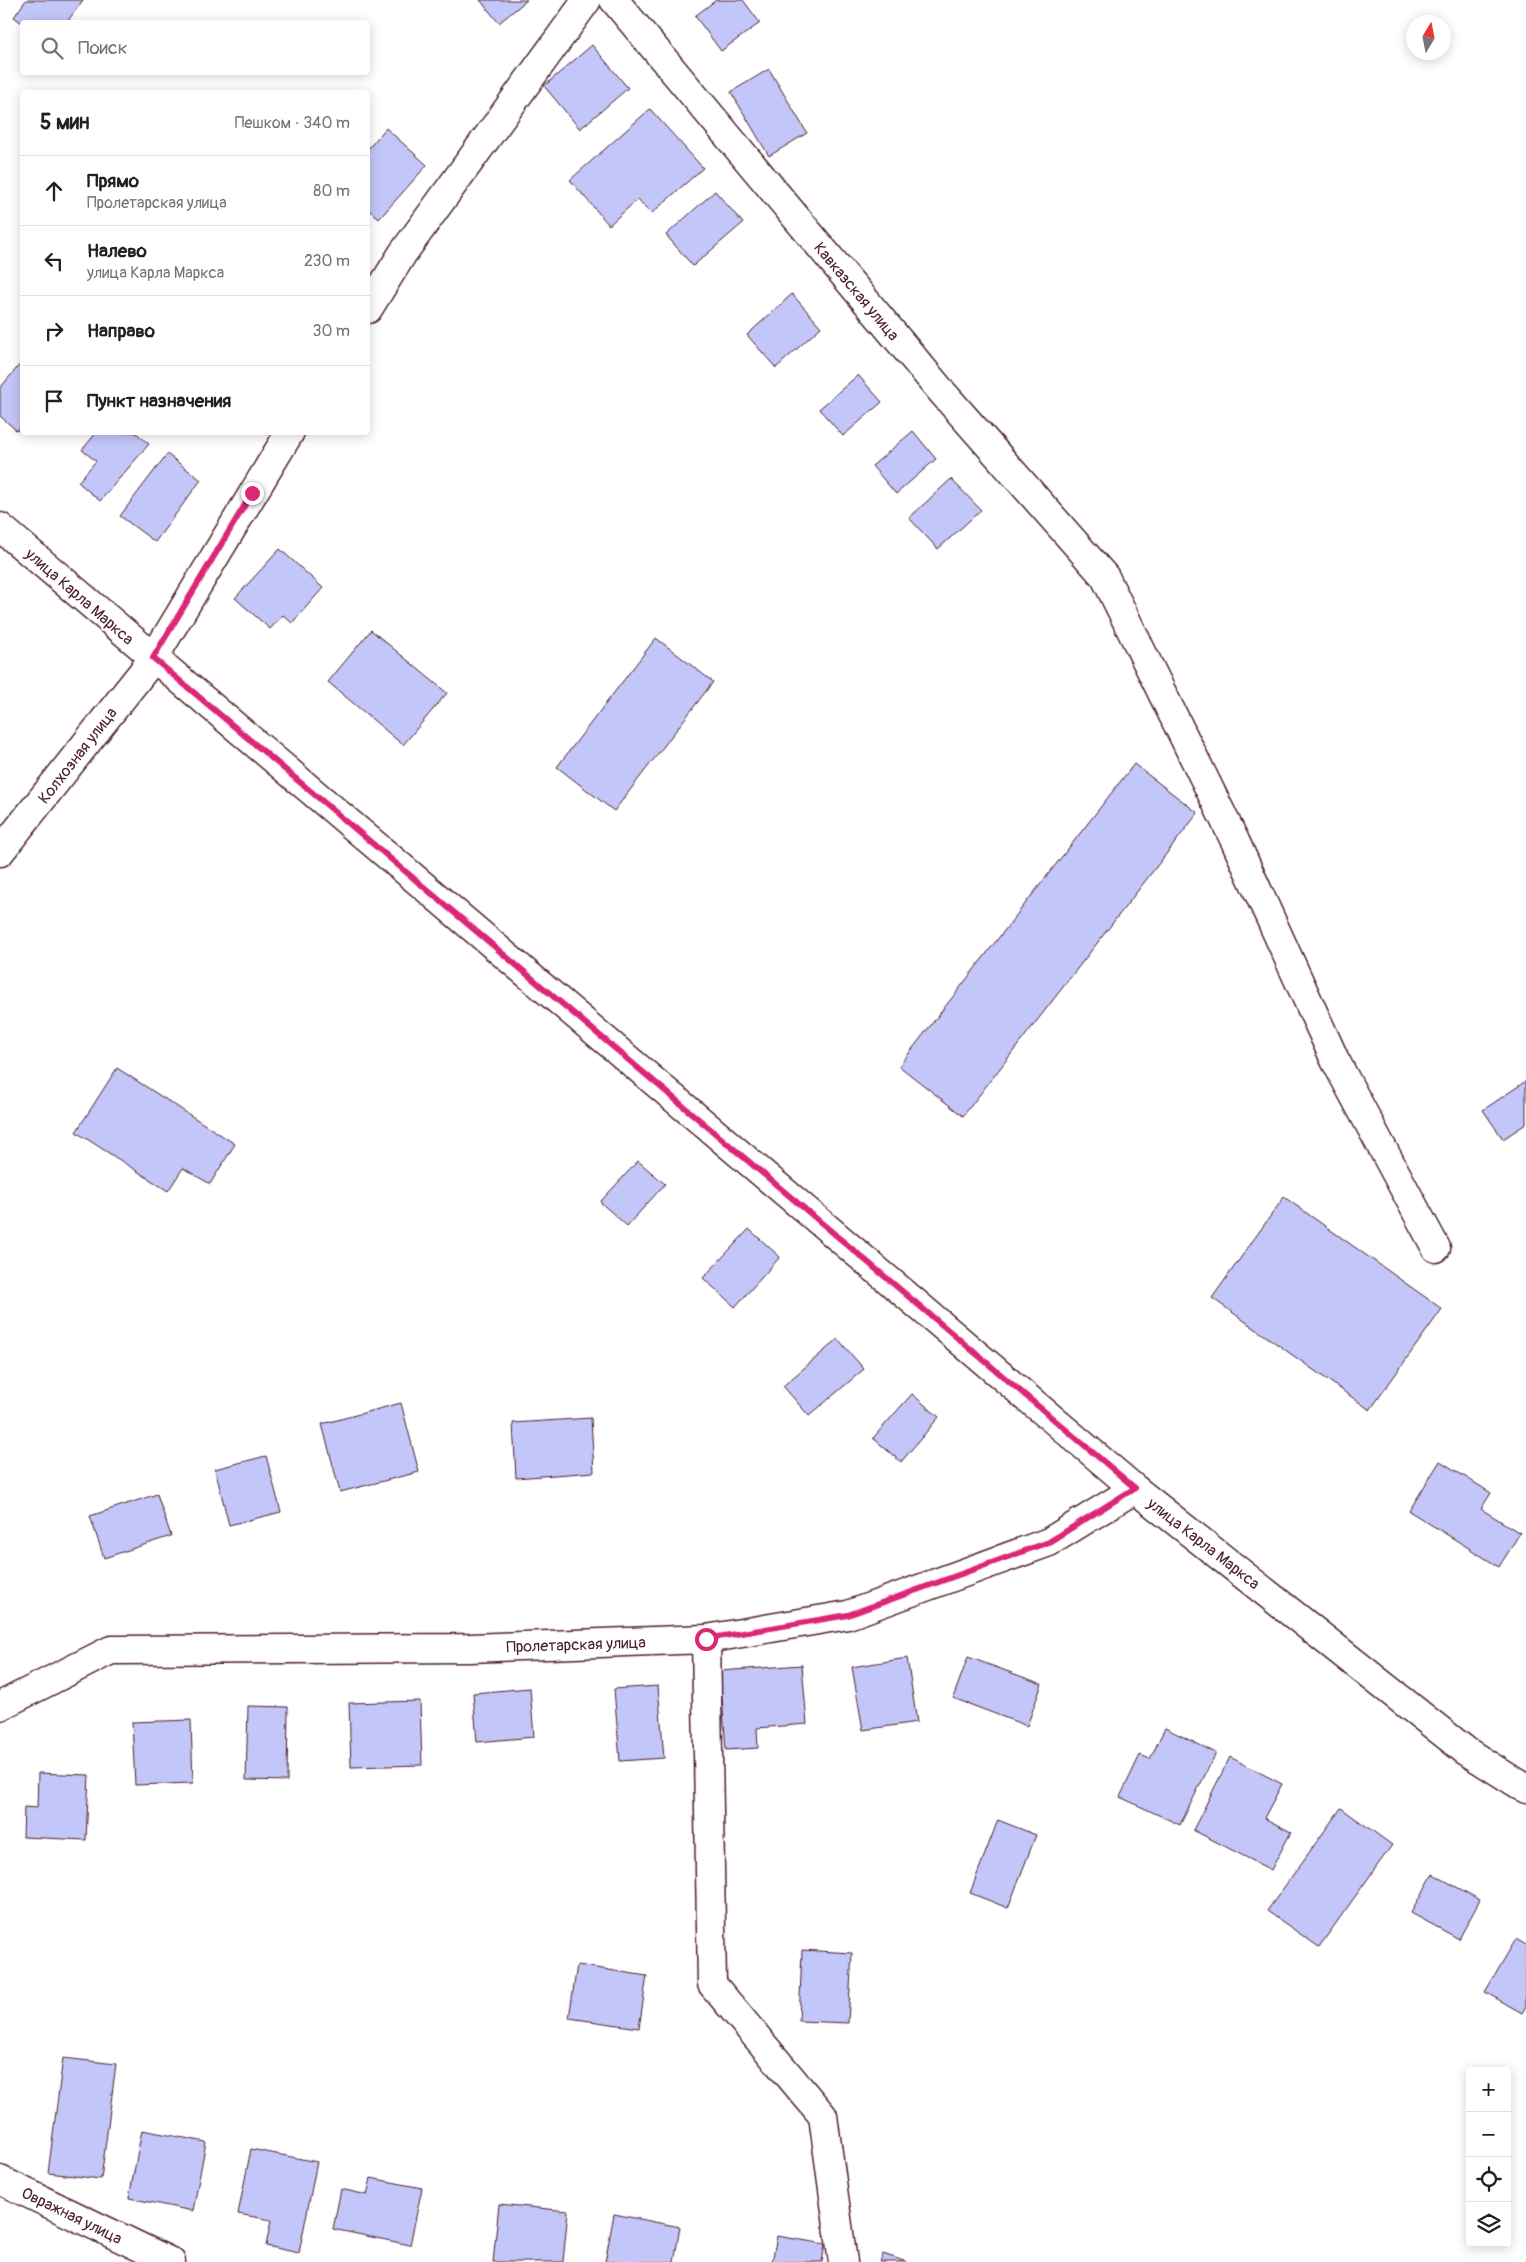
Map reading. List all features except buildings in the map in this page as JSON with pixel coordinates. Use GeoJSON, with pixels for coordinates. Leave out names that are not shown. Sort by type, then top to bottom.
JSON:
{"type":"FeatureCollection","features":[{"type":"Feature","properties":{"kind":"street"},"geometry":{"type":"LineString","coordinates":[[370,306],[403,253],[587,0]]}},
{"type":"Feature","properties":{"kind":"street","name":"Кавказская улица"},"geometry":{"type":"LineString","coordinates":[[614,0],[942,392],[1105,576],[1235,841],[1335,1060],[1436,1248]]}},
{"type":"Feature","properties":{"kind":"street","name":"Колхозная улица"},"geometry":{"type":"LineString","coordinates":[[0,852],[153,658],[288,435]]}},
{"type":"Feature","properties":{"kind":"street","name":"улица Карла Маркса"},"geometry":{"type":"LineString","coordinates":[[0,527],[1135,1488],[1466,1751],[1526,1790]]}},
{"type":"Feature","properties":{"kind":"street","name":"Пролетарская улица"},"geometry":{"type":"LineString","coordinates":[[0,1706],[111,1650],[470,1648],[706,1639],[848,1615],[1049,1542],[1135,1488]]}},
{"type":"Feature","properties":{"kind":"street"},"geometry":{"type":"LineString","coordinates":[[706,1639],[712,1984],[822,2116],[843,2262]]}},
{"type":"Feature","properties":{"kind":"street","name":"Овражная улица"},"geometry":{"type":"LineString","coordinates":[[0,2180],[171,2262]]}},
{"type":"Feature","properties":{"kind":"route"},"geometry":{"type":"LineString","coordinates":[[252,493],[153,658],[1135,1488],[1049,1542],[848,1615],[706,1639]]}}]}
